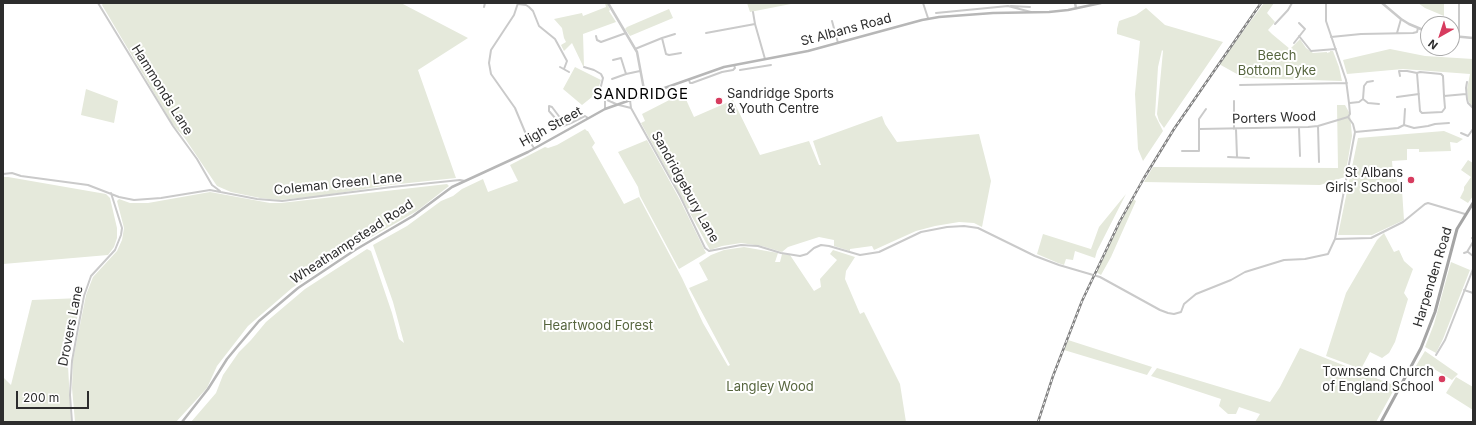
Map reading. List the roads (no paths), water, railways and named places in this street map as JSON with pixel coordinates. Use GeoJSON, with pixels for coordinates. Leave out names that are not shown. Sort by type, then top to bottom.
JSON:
{"type":"FeatureCollection","features":[{"type":"Feature","properties":{"kind":"main road","name":"St Albans Road"},"geometry":{"type":"LineString","coordinates":[[764,60],[808,51],[928,18],[993,13],[1034,13],[1076,8],[1101,3]]}},
{"type":"Feature","properties":{"kind":"main road","name":"High Street"},"geometry":{"type":"LineString","coordinates":[[465,181],[552,140],[605,109],[645,95],[690,82],[718,69],[764,60]]}},
{"type":"Feature","properties":{"kind":"main road","name":"Wheathampstead Road"},"geometry":{"type":"LineString","coordinates":[[182,422],[208,389],[234,350],[259,321],[288,295],[350,252],[413,216],[446,191],[465,181]]}},
{"type":"Feature","properties":{"kind":"main road","name":"Harpenden Road"},"geometry":{"type":"LineString","coordinates":[[1381,422],[1409,371],[1431,324],[1457,229],[1465,214],[1473,204]]}},
{"type":"Feature","properties":{"kind":"street","name":"Hammonds Lane"},"geometry":{"type":"LineString","coordinates":[[98,3],[173,126],[197,159],[212,185],[221,192]]}},
{"type":"Feature","properties":{"kind":"street"},"geometry":{"type":"LineString","coordinates":[[484,7],[485,3]]}},
{"type":"Feature","properties":{"kind":"street"},"geometry":{"type":"LineString","coordinates":[[534,148],[528,139],[513,104],[491,74],[489,63],[491,50],[514,15],[518,3],[529,7],[533,11],[539,26],[556,39],[567,61],[564,69]]}},
{"type":"Feature","properties":{"kind":"street"},"geometry":{"type":"LineString","coordinates":[[608,3],[635,49],[645,95]]}},
{"type":"Feature","properties":{"kind":"street"},"geometry":{"type":"LineString","coordinates":[[923,3],[928,18]]}},
{"type":"Feature","properties":{"kind":"street"},"geometry":{"type":"LineString","coordinates":[[1075,3],[1076,8]]}},
{"type":"Feature","properties":{"kind":"street"},"geometry":{"type":"LineString","coordinates":[[1275,24],[1288,10],[1292,3]]}},
{"type":"Feature","properties":{"kind":"street"},"geometry":{"type":"LineString","coordinates":[[1326,3],[1326,21],[1347,83],[1350,114],[1348,117],[1353,124],[1355,132],[1335,239],[1371,238],[1403,222],[1428,203],[1465,214]]}},
{"type":"Feature","properties":{"kind":"street"},"geometry":{"type":"LineString","coordinates":[[1332,37],[1361,34],[1417,32],[1418,28],[1401,19],[1382,3]]}},
{"type":"Feature","properties":{"kind":"street"},"geometry":{"type":"LineString","coordinates":[[1459,3],[1459,16]]}},
{"type":"Feature","properties":{"kind":"street"},"geometry":{"type":"LineString","coordinates":[[1008,6],[1034,13]]}},
{"type":"Feature","properties":{"kind":"street"},"geometry":{"type":"LineString","coordinates":[[936,13],[1008,6],[1030,7]]}},
{"type":"Feature","properties":{"kind":"street"},"geometry":{"type":"LineString","coordinates":[[752,12],[764,60]]}},
{"type":"Feature","properties":{"kind":"street"},"geometry":{"type":"LineString","coordinates":[[1398,33],[1401,19]]}},
{"type":"Feature","properties":{"kind":"street"},"geometry":{"type":"LineString","coordinates":[[832,21],[838,43]]}},
{"type":"Feature","properties":{"kind":"street"},"geometry":{"type":"LineString","coordinates":[[1294,43],[1305,29],[1299,23]]}},
{"type":"Feature","properties":{"kind":"street"},"geometry":{"type":"LineString","coordinates":[[706,33],[755,24]]}},
{"type":"Feature","properties":{"kind":"street"},"geometry":{"type":"LineString","coordinates":[[596,36],[597,40],[601,42],[626,33]]}},
{"type":"Feature","properties":{"kind":"street"},"geometry":{"type":"LineString","coordinates":[[635,49],[675,34]]}},
{"type":"Feature","properties":{"kind":"street"},"geometry":{"type":"LineString","coordinates":[[1299,36],[1311,51],[1336,49]]}},
{"type":"Feature","properties":{"kind":"street"},"geometry":{"type":"LineString","coordinates":[[1460,36],[1473,38]]}},
{"type":"Feature","properties":{"kind":"street"},"geometry":{"type":"LineString","coordinates":[[662,38],[666,54],[681,53]]}},
{"type":"Feature","properties":{"kind":"street"},"geometry":{"type":"LineString","coordinates":[[613,60],[621,58],[626,74]]}},
{"type":"Feature","properties":{"kind":"street"},"geometry":{"type":"LineString","coordinates":[[754,61],[755,68]]}},
{"type":"Feature","properties":{"kind":"street"},"geometry":{"type":"LineString","coordinates":[[740,70],[771,65]]}},
{"type":"Feature","properties":{"kind":"street"},"geometry":{"type":"LineString","coordinates":[[560,67],[570,72]]}},
{"type":"Feature","properties":{"kind":"street"},"geometry":{"type":"LineString","coordinates":[[584,67],[597,71],[602,75],[599,94],[604,99],[618,105],[631,108]]}},
{"type":"Feature","properties":{"kind":"street"},"geometry":{"type":"LineString","coordinates":[[612,79],[640,71]]}},
{"type":"Feature","properties":{"kind":"street"},"geometry":{"type":"LineString","coordinates":[[1400,76],[1399,71],[1441,74],[1443,76],[1445,108],[1442,112],[1427,113],[1420,111],[1417,73]]}},
{"type":"Feature","properties":{"kind":"street"},"geometry":{"type":"LineString","coordinates":[[1363,99],[1364,86],[1367,82],[1373,81]]}},
{"type":"Feature","properties":{"kind":"street"},"geometry":{"type":"LineString","coordinates":[[1467,82],[1466,94],[1468,103],[1473,108]]}},
{"type":"Feature","properties":{"kind":"street"},"geometry":{"type":"LineString","coordinates":[[1240,85],[1347,83]]}},
{"type":"Feature","properties":{"kind":"street"},"geometry":{"type":"LineString","coordinates":[[1397,97],[1419,94]]}},
{"type":"Feature","properties":{"kind":"street"},"geometry":{"type":"LineString","coordinates":[[1444,96],[1466,94]]}},
{"type":"Feature","properties":{"kind":"street"},"geometry":{"type":"LineString","coordinates":[[604,99],[605,109]]}},
{"type":"Feature","properties":{"kind":"street"},"geometry":{"type":"LineString","coordinates":[[1349,103],[1359,102],[1363,99]]}},
{"type":"Feature","properties":{"kind":"street"},"geometry":{"type":"LineString","coordinates":[[1363,99],[1368,103],[1379,104]]}},
{"type":"Feature","properties":{"kind":"street","name":"Sandridgebury Lane"},"geometry":{"type":"LineString","coordinates":[[630,100],[631,108],[680,196],[705,248],[709,252],[741,245],[758,246],[781,253],[800,256],[807,254],[814,248],[821,245],[860,255],[879,252],[921,232],[947,227],[964,226],[978,228],[1035,256],[1100,277],[1168,313],[1178,314],[1181,312],[1184,304],[1196,294],[1231,280],[1246,272],[1284,260],[1305,259],[1328,254],[1335,239]]}},
{"type":"Feature","properties":{"kind":"street"},"geometry":{"type":"LineString","coordinates":[[1234,101],[1237,157]]}},
{"type":"Feature","properties":{"kind":"street"},"geometry":{"type":"LineString","coordinates":[[569,124],[561,119],[552,107],[549,106],[550,111],[560,125],[564,126],[569,124],[585,116],[588,118]]}},
{"type":"Feature","properties":{"kind":"street"},"geometry":{"type":"LineString","coordinates":[[1182,151],[1199,151],[1199,119],[1206,109]]}},
{"type":"Feature","properties":{"kind":"street"},"geometry":{"type":"LineString","coordinates":[[1404,125],[1405,109]]}},
{"type":"Feature","properties":{"kind":"street","name":"Porters Wood"},"geometry":{"type":"LineString","coordinates":[[1199,130],[1299,128],[1318,126],[1348,117]]}},
{"type":"Feature","properties":{"kind":"street"},"geometry":{"type":"LineString","coordinates":[[1355,132],[1398,128],[1404,125],[1414,128],[1434,124],[1449,124]]}},
{"type":"Feature","properties":{"kind":"street"},"geometry":{"type":"LineString","coordinates":[[1318,126],[1319,162]]}},
{"type":"Feature","properties":{"kind":"street"},"geometry":{"type":"LineString","coordinates":[[1299,128],[1300,156]]}},
{"type":"Feature","properties":{"kind":"street"},"geometry":{"type":"LineString","coordinates":[[1461,133],[1470,137],[1473,129]]}},
{"type":"Feature","properties":{"kind":"street"},"geometry":{"type":"LineString","coordinates":[[1228,157],[1250,158]]}},
{"type":"Feature","properties":{"kind":"street","name":"Coleman Green Lane"},"geometry":{"type":"LineString","coordinates":[[3,174],[12,173],[21,176],[88,185],[134,200],[149,200],[210,190],[257,199],[282,201],[392,187],[460,180],[465,181]]}},
{"type":"Feature","properties":{"kind":"street"},"geometry":{"type":"LineString","coordinates":[[210,190],[212,185]]}},
{"type":"Feature","properties":{"kind":"street","name":"Drovers Lane"},"geometry":{"type":"LineString","coordinates":[[72,422],[70,386],[72,361],[84,296],[91,276],[115,250],[121,235],[122,228],[111,193]]}},
{"type":"Feature","properties":{"kind":"street"},"geometry":{"type":"LineString","coordinates":[[114,199],[118,196]]}},
{"type":"Feature","properties":{"kind":"street"},"geometry":{"type":"LineString","coordinates":[[1464,253],[1467,252],[1473,242]]}},
{"type":"Feature","properties":{"kind":"street"},"geometry":{"type":"LineString","coordinates":[[1467,252],[1473,256]]}},
{"type":"Feature","properties":{"kind":"street"},"geometry":{"type":"LineString","coordinates":[[1436,355],[1445,340],[1473,269]]}},
{"type":"Feature","properties":{"kind":"street"},"geometry":{"type":"LineString","coordinates":[[1464,290],[1473,293]]}},
{"type":"Feature","properties":{"kind":"railway"},"geometry":{"type":"LineString","coordinates":[[1038,422],[1053,376],[1082,301],[1120,221],[1174,129],[1261,3]]}},
{"type":"Feature","properties":{"kind":"place","name":"Sandridge Sports & Youth Centre"},"geometry":{"type":"Point","coordinates":[719,101]}},
{"type":"Feature","properties":{"kind":"place","name":"St Albans Girls' School"},"geometry":{"type":"Point","coordinates":[1411,180]}},
{"type":"Feature","properties":{"kind":"place","name":"Townsend Church of England School"},"geometry":{"type":"Point","coordinates":[1442,379]}},
{"type":"Feature","properties":{"kind":"district","name":"SANDRIDGE"},"geometry":{"type":"Point","coordinates":[641,94]}},
{"type":"Feature","properties":{"kind":"park label","name":"Beech Bottom Dyke"},"geometry":{"type":"Point","coordinates":[1277,64]}},
{"type":"Feature","properties":{"kind":"park label","name":"Heartwood Forest"},"geometry":{"type":"Point","coordinates":[598,326]}},
{"type":"Feature","properties":{"kind":"park label","name":"Langley Wood"},"geometry":{"type":"Point","coordinates":[770,387]}}]}
